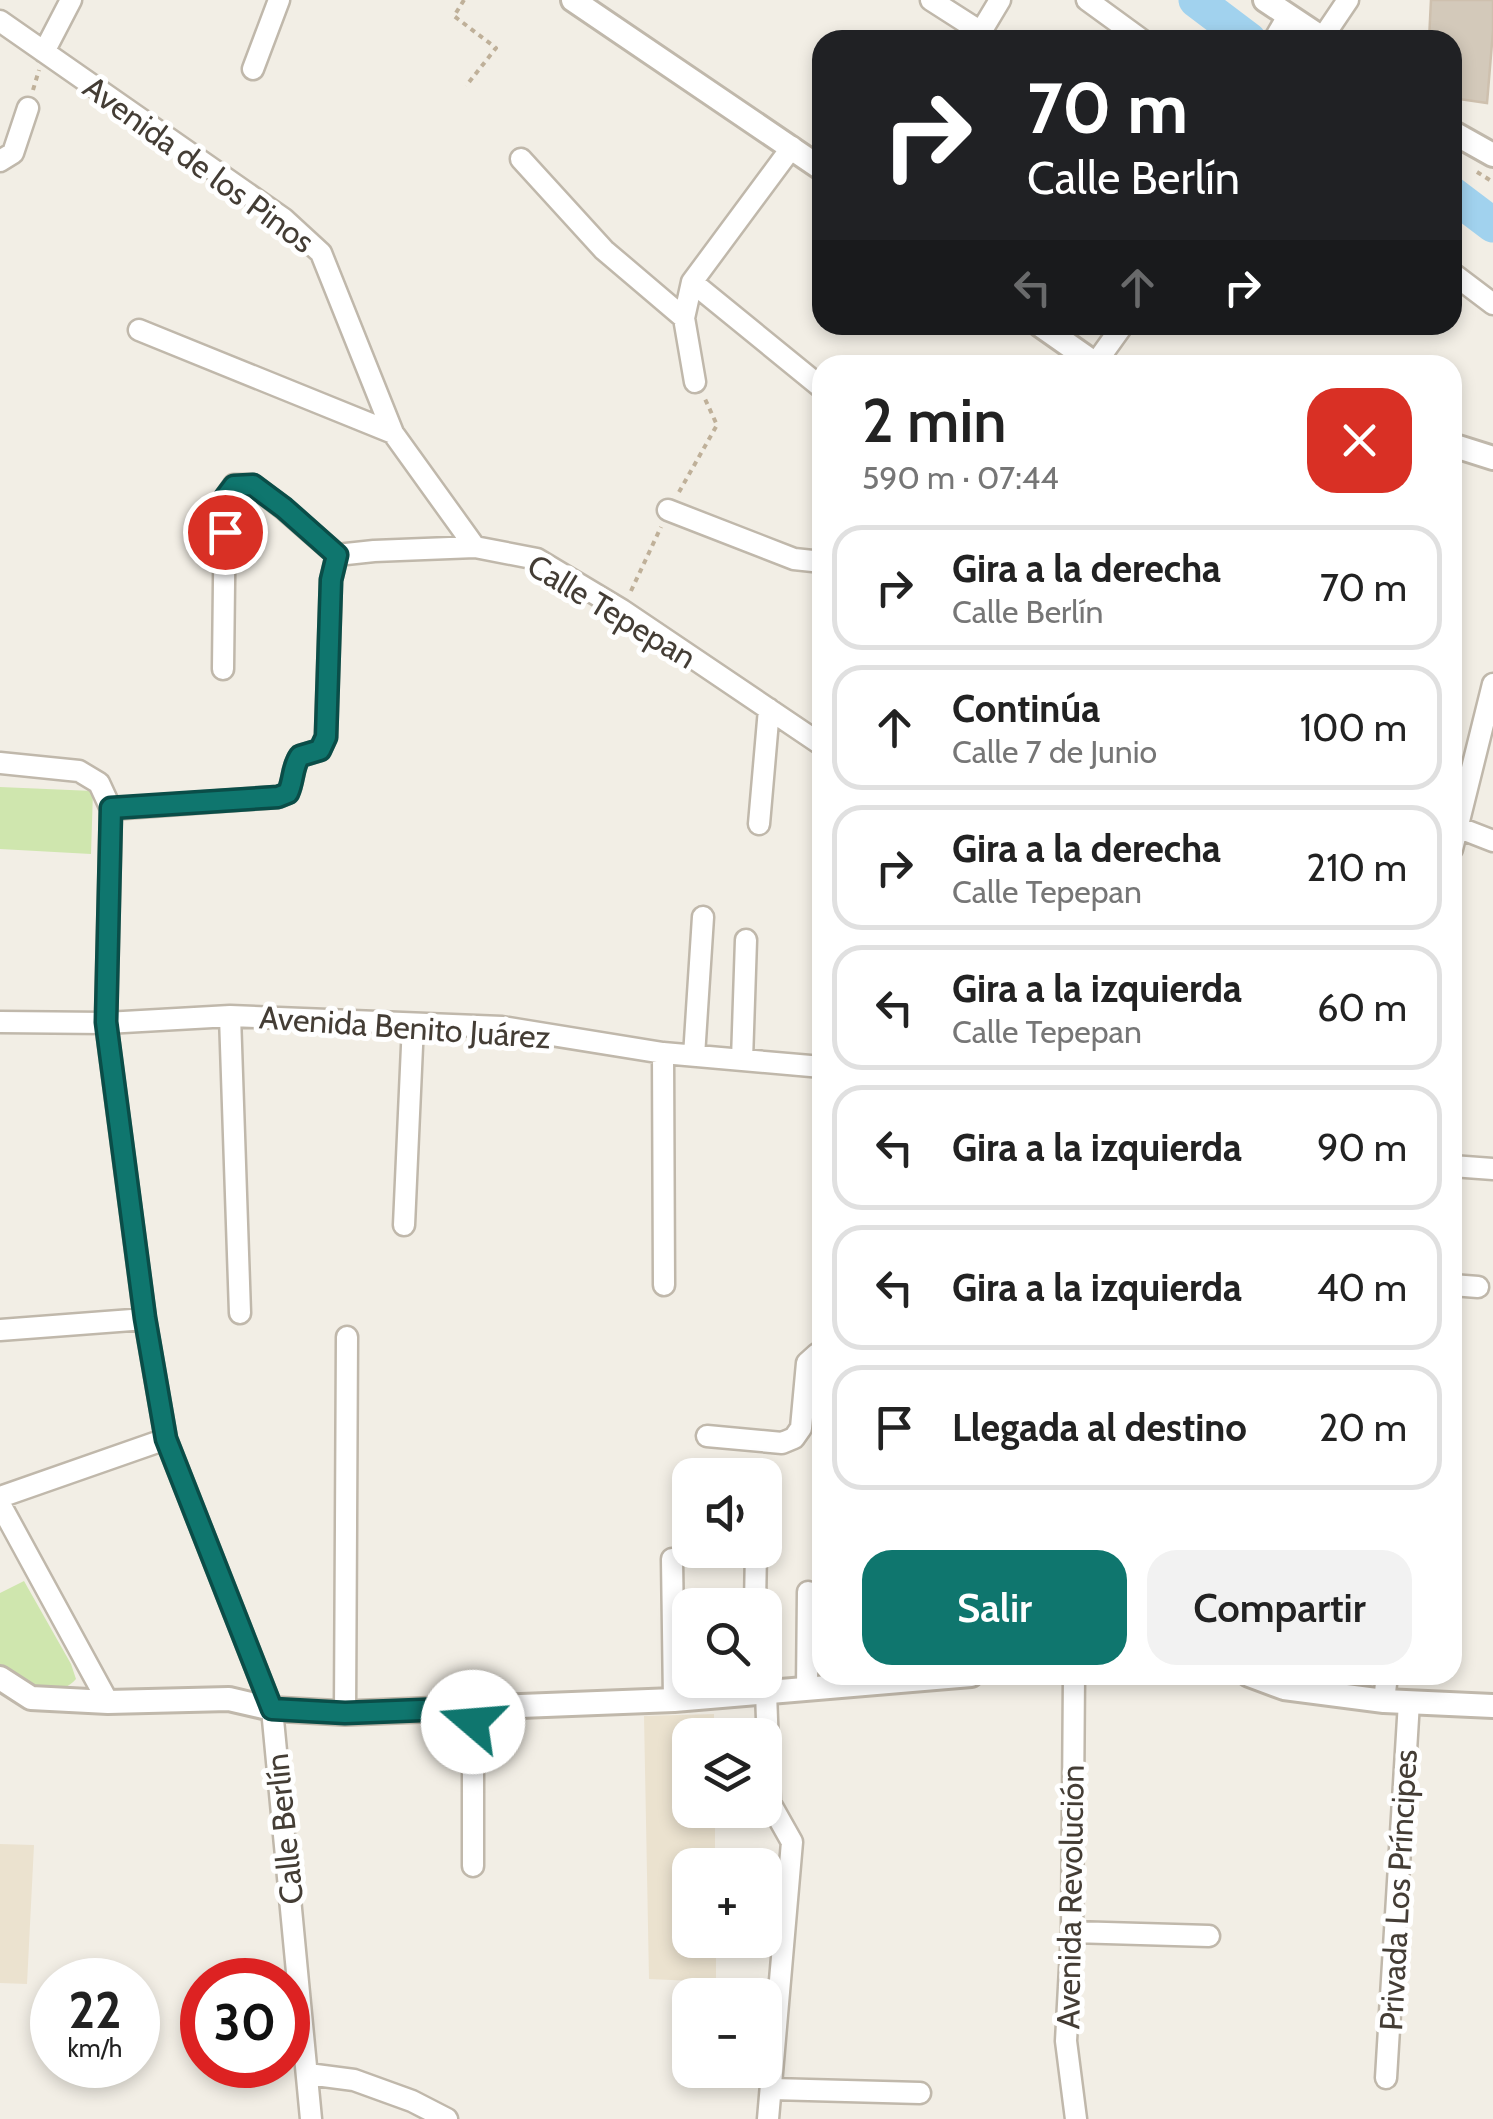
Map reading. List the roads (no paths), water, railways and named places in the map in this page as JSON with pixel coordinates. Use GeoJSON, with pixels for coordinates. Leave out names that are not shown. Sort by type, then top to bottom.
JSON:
{"type":"FeatureCollection","features":[{"type":"Feature","properties":{"kind":"street"},"geometry":{"type":"LineString","coordinates":[[44,52],[71,0]]}},
{"type":"Feature","properties":{"kind":"street"},"geometry":{"type":"LineString","coordinates":[[252,69],[279,0]]}},
{"type":"Feature","properties":{"kind":"street"},"geometry":{"type":"LineString","coordinates":[[573,0],[812,162]]}},
{"type":"Feature","properties":{"kind":"street"},"geometry":{"type":"LineString","coordinates":[[931,0],[970,30]]}},
{"type":"Feature","properties":{"kind":"street"},"geometry":{"type":"LineString","coordinates":[[982,30],[1000,0]]}},
{"type":"Feature","properties":{"kind":"street"},"geometry":{"type":"LineString","coordinates":[[1087,0],[1128,30]]}},
{"type":"Feature","properties":{"kind":"street"},"geometry":{"type":"LineString","coordinates":[[1265,0],[1279,30]]}},
{"type":"Feature","properties":{"kind":"street"},"geometry":{"type":"LineString","coordinates":[[1329,30],[1348,0]]}},
{"type":"Feature","properties":{"kind":"street","name":"Avenida de los Pinos"},"geometry":{"type":"LineString","coordinates":[[0,21],[284,219],[321,253],[392,433],[475,547]]}},
{"type":"Feature","properties":{"kind":"street"},"geometry":{"type":"LineString","coordinates":[[0,162],[12,153],[28,108]]}},
{"type":"Feature","properties":{"kind":"street"},"geometry":{"type":"LineString","coordinates":[[1462,138],[1493,156]]}},
{"type":"Feature","properties":{"kind":"street"},"geometry":{"type":"LineString","coordinates":[[695,382],[684,318],[692,282],[792,147]]}},
{"type":"Feature","properties":{"kind":"street"},"geometry":{"type":"LineString","coordinates":[[521,160],[604,250],[684,318]]}},
{"type":"Feature","properties":{"kind":"street"},"geometry":{"type":"LineString","coordinates":[[1462,281],[1493,304]]}},
{"type":"Feature","properties":{"kind":"street"},"geometry":{"type":"LineString","coordinates":[[692,282],[812,380]]}},
{"type":"Feature","properties":{"kind":"street"},"geometry":{"type":"LineString","coordinates":[[139,330],[392,433]]}},
{"type":"Feature","properties":{"kind":"street"},"geometry":{"type":"LineString","coordinates":[[1054,335],[1082,355]]}},
{"type":"Feature","properties":{"kind":"street"},"geometry":{"type":"LineString","coordinates":[[1462,449],[1493,458]]}},
{"type":"Feature","properties":{"kind":"street"},"geometry":{"type":"LineString","coordinates":[[0,763],[79,771],[99,782],[111,808],[278,797],[288,793],[294,764],[300,756],[320,750],[326,737],[331,580],[337,555],[253,485],[234,486],[225,498],[223,669]]}},
{"type":"Feature","properties":{"kind":"street"},"geometry":{"type":"LineString","coordinates":[[668,510],[794,559],[812,561]]}},
{"type":"Feature","properties":{"kind":"street","name":"Calle Tepepan"},"geometry":{"type":"LineString","coordinates":[[337,555],[475,547],[537,559],[622,610],[812,738]]}},
{"type":"Feature","properties":{"kind":"street"},"geometry":{"type":"LineString","coordinates":[[1462,806],[1493,684]]}},
{"type":"Feature","properties":{"kind":"street"},"geometry":{"type":"LineString","coordinates":[[759,824],[769,708]]}},
{"type":"Feature","properties":{"kind":"street","name":"Calle Berlín"},"geometry":{"type":"LineString","coordinates":[[111,808],[106,1022],[145,1318],[166,1439],[272,1709],[297,1958]]}},
{"type":"Feature","properties":{"kind":"street"},"geometry":{"type":"LineString","coordinates":[[1462,838],[1493,840]]}},
{"type":"Feature","properties":{"kind":"street"},"geometry":{"type":"LineString","coordinates":[[694,1056],[702,917]]}},
{"type":"Feature","properties":{"kind":"street"},"geometry":{"type":"LineString","coordinates":[[742,1060],[746,940]]}},
{"type":"Feature","properties":{"kind":"street"},"geometry":{"type":"LineString","coordinates":[[230,1016],[240,1313]]}},
{"type":"Feature","properties":{"kind":"street","name":"Avenida Benito Juárez"},"geometry":{"type":"LineString","coordinates":[[0,1022],[230,1016],[502,1027],[663,1053],[812,1065]]}},
{"type":"Feature","properties":{"kind":"street"},"geometry":{"type":"LineString","coordinates":[[404,1225],[412,1024]]}},
{"type":"Feature","properties":{"kind":"street"},"geometry":{"type":"LineString","coordinates":[[663,1053],[664,1285]]}},
{"type":"Feature","properties":{"kind":"street"},"geometry":{"type":"LineString","coordinates":[[1462,1167],[1493,1169]]}},
{"type":"Feature","properties":{"kind":"street"},"geometry":{"type":"LineString","coordinates":[[1462,1286],[1478,1287]]}},
{"type":"Feature","properties":{"kind":"street"},"geometry":{"type":"LineString","coordinates":[[0,1330],[145,1318]]}},
{"type":"Feature","properties":{"kind":"street"},"geometry":{"type":"LineString","coordinates":[[345,1713],[347,1337]]}},
{"type":"Feature","properties":{"kind":"street"},"geometry":{"type":"LineString","coordinates":[[707,1436],[782,1443],[794,1438],[801,1428],[806,1363],[812,1358]]}},
{"type":"Feature","properties":{"kind":"street"},"geometry":{"type":"LineString","coordinates":[[108,1702],[0,1500],[166,1439]]}},
{"type":"Feature","properties":{"kind":"street"},"geometry":{"type":"LineString","coordinates":[[672,1568],[674,1700]]}},
{"type":"Feature","properties":{"kind":"street"},"geometry":{"type":"LineString","coordinates":[[807,1689],[808,1592]]}},
{"type":"Feature","properties":{"kind":"street"},"geometry":{"type":"LineString","coordinates":[[0,1678],[31,1698],[108,1702],[229,1700],[272,1709],[345,1713],[689,1698]]}},
{"type":"Feature","properties":{"kind":"street"},"geometry":{"type":"LineString","coordinates":[[782,1689],[854,1685]]}},
{"type":"Feature","properties":{"kind":"street","name":"Avenida Revolución"},"geometry":{"type":"LineString","coordinates":[[1074,1685],[1072,1932],[1066,2041],[1076,2119]]}},
{"type":"Feature","properties":{"kind":"street"},"geometry":{"type":"LineString","coordinates":[[1276,1685],[1384,1701],[1493,1706]]}},
{"type":"Feature","properties":{"kind":"street"},"geometry":{"type":"LineString","coordinates":[[1384,1701],[1385,1685]]}},
{"type":"Feature","properties":{"kind":"street"},"geometry":{"type":"LineString","coordinates":[[758,1698],[770,1802],[792,1842],[781,1978]]}},
{"type":"Feature","properties":{"kind":"street","name":"Privada Los Príncipes"},"geometry":{"type":"LineString","coordinates":[[1386,2078],[1409,1702]]}},
{"type":"Feature","properties":{"kind":"street"},"geometry":{"type":"LineString","coordinates":[[473,1708],[473,1866]]}},
{"type":"Feature","properties":{"kind":"street"},"geometry":{"type":"LineString","coordinates":[[1072,1932],[1209,1936]]}},
{"type":"Feature","properties":{"kind":"street"},"geometry":{"type":"LineString","coordinates":[[310,2074],[354,2080],[412,2110],[447,2119]]}},
{"type":"Feature","properties":{"kind":"street","name":"Calle Berlín"},"geometry":{"type":"LineString","coordinates":[[309,2088],[312,2119]]}},
{"type":"Feature","properties":{"kind":"street"},"geometry":{"type":"LineString","coordinates":[[768,2119],[772,2088],[920,2093]]}},
{"type":"Feature","properties":{"kind":"waterway"},"geometry":{"type":"LineString","coordinates":[[1196,0],[1236,30]]}},
{"type":"Feature","properties":{"kind":"waterway"},"geometry":{"type":"LineString","coordinates":[[1462,202],[1493,225]]}}]}
